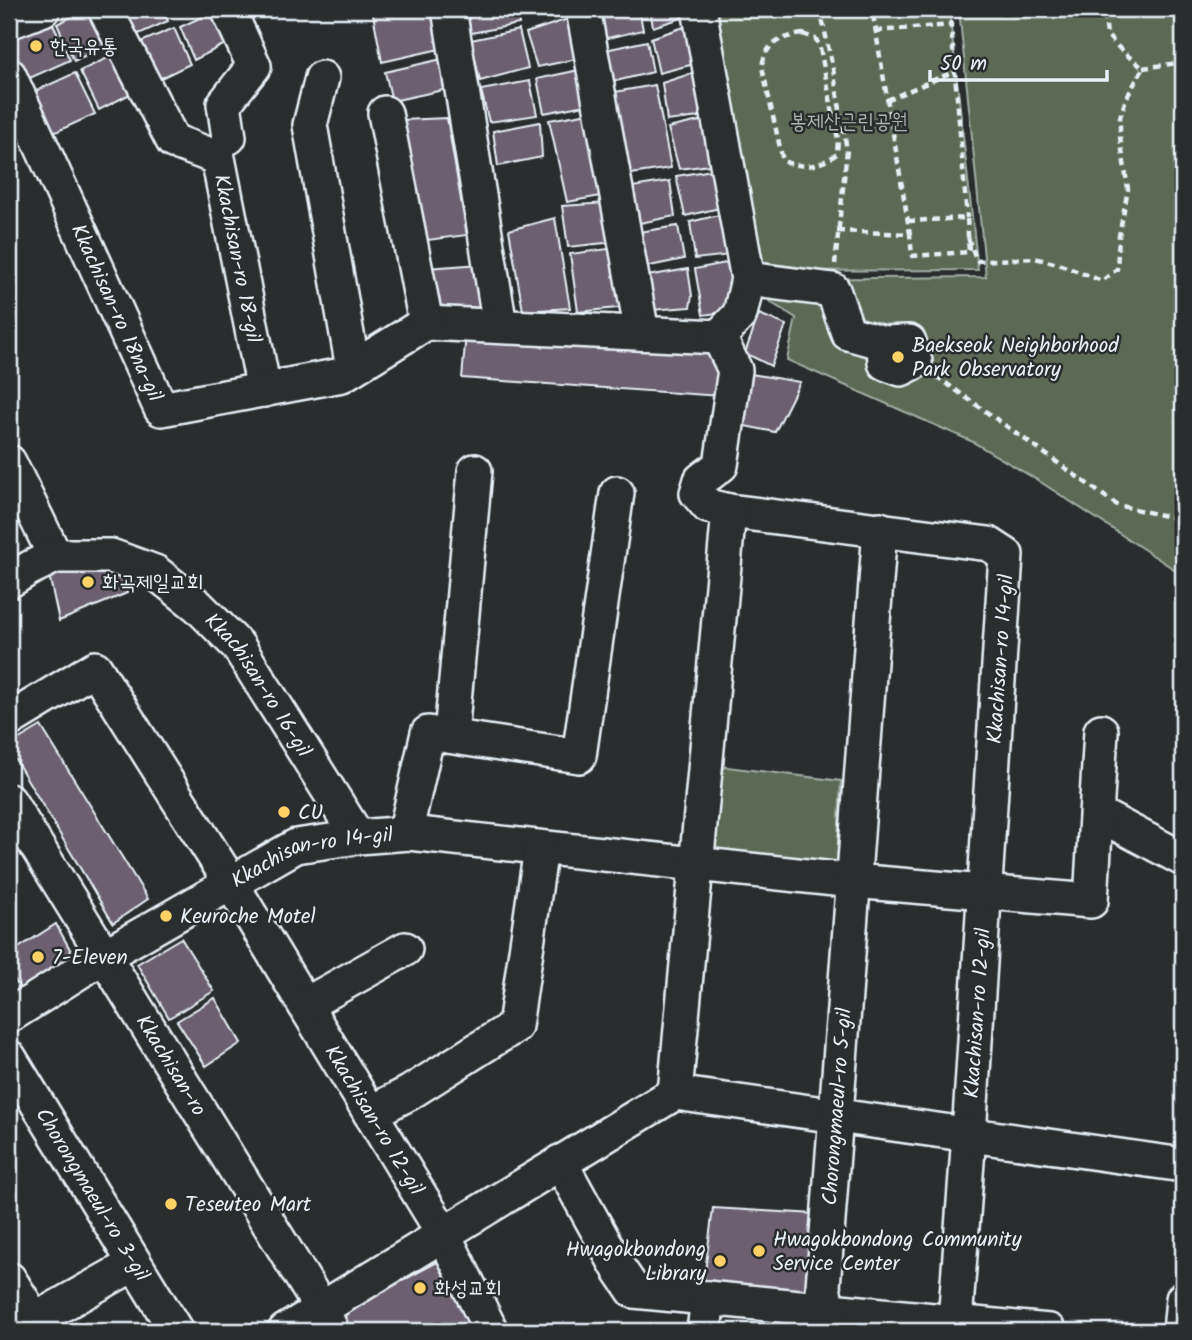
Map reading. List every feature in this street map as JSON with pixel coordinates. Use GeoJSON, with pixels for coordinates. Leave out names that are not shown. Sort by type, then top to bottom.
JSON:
{"type":"FeatureCollection","features":[{"type":"Feature","properties":{"kind":"street"},"geometry":{"type":"LineString","coordinates":[[9,22],[43,9]]}},
{"type":"Feature","properties":{"kind":"street","name":"Kkachisan-ro 18-gil"},"geometry":{"type":"LineString","coordinates":[[105,9],[173,141],[218,158],[264,390]]}},
{"type":"Feature","properties":{"kind":"street"},"geometry":{"type":"LineString","coordinates":[[228,9],[254,66],[224,104],[229,137]]}},
{"type":"Feature","properties":{"kind":"street"},"geometry":{"type":"LineString","coordinates":[[449,9],[500,326]]}},
{"type":"Feature","properties":{"kind":"street"},"geometry":{"type":"LineString","coordinates":[[583,9],[642,333]]}},
{"type":"Feature","properties":{"kind":"street"},"geometry":{"type":"LineString","coordinates":[[385,113],[426,323],[719,337],[740,313],[748,279],[699,9]]}},
{"type":"Feature","properties":{"kind":"street","name":"Kkachisan-ro 18na-gil"},"geometry":{"type":"LineString","coordinates":[[9,75],[161,409],[342,375],[426,323]]}},
{"type":"Feature","properties":{"kind":"street"},"geometry":{"type":"LineString","coordinates":[[322,78],[310,125],[353,368]]}},
{"type":"Feature","properties":{"kind":"street"},"geometry":{"type":"LineString","coordinates":[[748,279],[833,290],[848,332],[884,343],[885,363],[901,369],[915,362]]}},
{"type":"Feature","properties":{"kind":"street","name":"Kkachisan-ro 14-gil"},"geometry":{"type":"LineString","coordinates":[[719,337],[735,370],[721,465],[701,480],[697,493],[708,506],[729,511],[989,544],[1006,555],[985,892]]}},
{"type":"Feature","properties":{"kind":"street"},"geometry":{"type":"LineString","coordinates":[[9,462],[55,556]]}},
{"type":"Feature","properties":{"kind":"street"},"geometry":{"type":"LineString","coordinates":[[451,735],[475,471]]}},
{"type":"Feature","properties":{"kind":"street"},"geometry":{"type":"LineString","coordinates":[[409,834],[408,821],[428,733],[579,756],[617,493]]}},
{"type":"Feature","properties":{"kind":"street"},"geometry":{"type":"LineString","coordinates":[[675,1093],[729,511]]}},
{"type":"Feature","properties":{"kind":"street"},"geometry":{"type":"LineString","coordinates":[[853,881],[880,529]]}},
{"type":"Feature","properties":{"kind":"street","name":"Kkachisan-ro 16-gil"},"geometry":{"type":"LineString","coordinates":[[9,581],[55,556],[111,556],[155,572],[198,606],[238,646],[358,837]]}},
{"type":"Feature","properties":{"kind":"street"},"geometry":{"type":"LineString","coordinates":[[9,720],[95,668],[231,883]]}},
{"type":"Feature","properties":{"kind":"street","name":"Kkachisan-ro 14-gil"},"geometry":{"type":"LineString","coordinates":[[9,1016],[104,956],[296,846],[358,837],[409,834],[853,881],[1091,901],[1101,731]]}},
{"type":"Feature","properties":{"kind":"street","name":"Kkachisan-ro"},"geometry":{"type":"LineString","coordinates":[[9,801],[327,1320]]}},
{"type":"Feature","properties":{"kind":"street"},"geometry":{"type":"LineString","coordinates":[[1098,814],[1183,859]]}},
{"type":"Feature","properties":{"kind":"street"},"geometry":{"type":"LineString","coordinates":[[370,1113],[409,1093],[515,1026],[541,848]]}},
{"type":"Feature","properties":{"kind":"street","name":"Chorongmaeul-ro 5-gil"},"geometry":{"type":"LineString","coordinates":[[830,1321],[823,1287],[853,881]]}},
{"type":"Feature","properties":{"kind":"street","name":"Kkachisan-ro 12-gil"},"geometry":{"type":"LineString","coordinates":[[231,883],[443,1233],[491,1331]]}},
{"type":"Feature","properties":{"kind":"street","name":"Kkachisan-ro 12-gil"},"geometry":{"type":"LineString","coordinates":[[955,1322],[985,892]]}},
{"type":"Feature","properties":{"kind":"street"},"geometry":{"type":"LineString","coordinates":[[305,1005],[405,949]]}},
{"type":"Feature","properties":{"kind":"street","name":"Chorongmaeul-ro 3-gil"},"geometry":{"type":"LineString","coordinates":[[9,1057],[176,1331]]}},
{"type":"Feature","properties":{"kind":"street"},"geometry":{"type":"LineString","coordinates":[[285,1331],[327,1320],[443,1233],[675,1093],[1183,1165]]}},
{"type":"Feature","properties":{"kind":"street"},"geometry":{"type":"LineString","coordinates":[[560,1162],[619,1269],[634,1290],[708,1298],[830,1321],[955,1322],[1049,1331]]}},
{"type":"Feature","properties":{"kind":"street"},"geometry":{"type":"LineString","coordinates":[[9,1279],[25,1326],[134,1264]]}},
{"type":"Feature","properties":{"kind":"street"},"geometry":{"type":"LineString","coordinates":[[704,1331],[708,1298]]}},
{"type":"Feature","properties":{"kind":"street"},"geometry":{"type":"LineString","coordinates":[[1180,1331],[1183,1298]]}},
{"type":"Feature","properties":{"kind":"path"},"geometry":{"type":"LineString","coordinates":[[820,9],[847,150],[833,290]]}},
{"type":"Feature","properties":{"kind":"path"},"geometry":{"type":"LineString","coordinates":[[872,9],[912,256],[969,252],[949,9]]}},
{"type":"Feature","properties":{"kind":"path"},"geometry":{"type":"LineString","coordinates":[[1104,9],[1107,35],[1143,68],[1183,62]]}},
{"type":"Feature","properties":{"kind":"path"},"geometry":{"type":"LineString","coordinates":[[876,31],[951,25]]}},
{"type":"Feature","properties":{"kind":"path"},"geometry":{"type":"LineString","coordinates":[[803,34],[816,39],[820,48],[838,139],[837,153],[825,163],[804,167],[783,161],[779,149],[762,67],[763,55],[779,40],[803,34]]}},
{"type":"Feature","properties":{"kind":"path"},"geometry":{"type":"LineString","coordinates":[[968,237],[977,261],[1035,258],[1102,281],[1117,269],[1119,236],[1128,189],[1120,137],[1120,117],[1126,99],[1143,68]]}},
{"type":"Feature","properties":{"kind":"path"},"geometry":{"type":"LineString","coordinates":[[887,100],[955,71]]}},
{"type":"Feature","properties":{"kind":"path"},"geometry":{"type":"LineString","coordinates":[[908,221],[967,218]]}},
{"type":"Feature","properties":{"kind":"path"},"geometry":{"type":"LineString","coordinates":[[837,231],[910,234]]}},
{"type":"Feature","properties":{"kind":"path"},"geometry":{"type":"LineString","coordinates":[[915,362],[1117,505],[1183,520]]}},
{"type":"Feature","properties":{"kind":"green space","name":"봉제산근린공원"},"geometry":{"type":"Polygon","coordinates":[[[715,9],[949,9],[978,270],[765,271],[715,9]]]}},
{"type":"Feature","properties":{"kind":"green space"},"geometry":{"type":"Polygon","coordinates":[[[959,9],[1183,9],[1183,575],[1039,481],[971,441],[787,360],[796,318],[770,302],[765,292],[771,279],[986,277],[959,9]]]}},
{"type":"Feature","properties":{"kind":"green space"},"geometry":{"type":"Polygon","coordinates":[[[719,766],[841,781],[837,865],[713,853],[719,766]]]}},
{"type":"Feature","properties":{"kind":"building"},"geometry":{"type":"Polygon","coordinates":[[[87,9],[98,9],[112,43],[74,61],[57,24],[87,9]]]}},
{"type":"Feature","properties":{"kind":"building"},"geometry":{"type":"Polygon","coordinates":[[[120,9],[163,9],[168,21],[132,37],[120,9]]]}},
{"type":"Feature","properties":{"kind":"building"},"geometry":{"type":"Polygon","coordinates":[[[219,9],[235,39],[194,60],[180,27],[219,9]]]}},
{"type":"Feature","properties":{"kind":"building"},"geometry":{"type":"Polygon","coordinates":[[[372,9],[435,9],[440,49],[382,62],[372,9]]]}},
{"type":"Feature","properties":{"kind":"building"},"geometry":{"type":"Polygon","coordinates":[[[466,9],[517,9],[519,24],[471,33],[466,9]]]}},
{"type":"Feature","properties":{"kind":"building"},"geometry":{"type":"Polygon","coordinates":[[[526,9],[569,9],[569,12],[529,20],[526,9]]]}},
{"type":"Feature","properties":{"kind":"building"},"geometry":{"type":"Polygon","coordinates":[[[597,9],[639,9],[643,30],[603,39],[597,9]]]}},
{"type":"Feature","properties":{"kind":"building"},"geometry":{"type":"Polygon","coordinates":[[[650,9],[687,9],[688,16],[653,27],[650,9]]]}},
{"type":"Feature","properties":{"kind":"building"},"geometry":{"type":"Polygon","coordinates":[[[568,19],[577,59],[537,67],[526,33],[568,19]]]}},
{"type":"Feature","properties":{"kind":"building","name":"한국유통"},"geometry":{"type":"Polygon","coordinates":[[[51,20],[70,60],[21,82],[9,53],[9,39],[51,20]]]}},
{"type":"Feature","properties":{"kind":"building"},"geometry":{"type":"Polygon","coordinates":[[[684,27],[694,64],[659,73],[651,38],[684,27]]]}},
{"type":"Feature","properties":{"kind":"building"},"geometry":{"type":"Polygon","coordinates":[[[174,28],[190,64],[153,82],[136,44],[174,28]]]}},
{"type":"Feature","properties":{"kind":"building"},"geometry":{"type":"Polygon","coordinates":[[[519,30],[528,68],[480,81],[471,40],[519,30]]]}},
{"type":"Feature","properties":{"kind":"building"},"geometry":{"type":"Polygon","coordinates":[[[647,41],[653,72],[608,83],[605,50],[647,41]]]}},
{"type":"Feature","properties":{"kind":"building"},"geometry":{"type":"Polygon","coordinates":[[[118,53],[136,91],[99,110],[80,71],[118,53]]]}},
{"type":"Feature","properties":{"kind":"building"},"geometry":{"type":"Polygon","coordinates":[[[442,59],[448,89],[392,101],[385,72],[442,59]]]}},
{"type":"Feature","properties":{"kind":"building"},"geometry":{"type":"Polygon","coordinates":[[[579,70],[585,105],[544,113],[537,79],[579,70]]]}},
{"type":"Feature","properties":{"kind":"building"},"geometry":{"type":"Polygon","coordinates":[[[75,73],[95,114],[45,137],[29,94],[75,73]]]}},
{"type":"Feature","properties":{"kind":"building"},"geometry":{"type":"Polygon","coordinates":[[[693,73],[699,88],[699,117],[667,121],[662,83],[693,73]]]}},
{"type":"Feature","properties":{"kind":"building"},"geometry":{"type":"Polygon","coordinates":[[[530,81],[537,115],[489,122],[481,90],[530,81]]]}},
{"type":"Feature","properties":{"kind":"building"},"geometry":{"type":"Polygon","coordinates":[[[655,85],[671,168],[624,175],[609,93],[655,85]]]}},
{"type":"Feature","properties":{"kind":"building"},"geometry":{"type":"Polygon","coordinates":[[[589,113],[606,195],[567,202],[549,120],[589,113]]]}},
{"type":"Feature","properties":{"kind":"building"},"geometry":{"type":"Polygon","coordinates":[[[447,118],[467,235],[420,241],[402,120],[447,118]]]}},
{"type":"Feature","properties":{"kind":"building"},"geometry":{"type":"Polygon","coordinates":[[[704,120],[712,136],[710,165],[679,169],[668,128],[704,120]]]}},
{"type":"Feature","properties":{"kind":"building"},"geometry":{"type":"Polygon","coordinates":[[[540,122],[542,157],[498,166],[493,131],[540,122]]]}},
{"type":"Feature","properties":{"kind":"building"},"geometry":{"type":"Polygon","coordinates":[[[718,169],[724,207],[685,216],[676,176],[718,169]]]}},
{"type":"Feature","properties":{"kind":"building"},"geometry":{"type":"Polygon","coordinates":[[[670,181],[675,216],[635,224],[632,187],[670,181]]]}},
{"type":"Feature","properties":{"kind":"building"},"geometry":{"type":"Polygon","coordinates":[[[607,203],[614,242],[568,247],[562,206],[607,203]]]}},
{"type":"Feature","properties":{"kind":"building"},"geometry":{"type":"Polygon","coordinates":[[[723,214],[731,255],[695,259],[690,222],[723,214]]]}},
{"type":"Feature","properties":{"kind":"building"},"geometry":{"type":"Polygon","coordinates":[[[555,218],[570,308],[523,311],[509,230],[555,218]]]}},
{"type":"Feature","properties":{"kind":"building"},"geometry":{"type":"Polygon","coordinates":[[[678,226],[684,259],[640,268],[632,233],[678,226]]]}},
{"type":"Feature","properties":{"kind":"building"},"geometry":{"type":"Polygon","coordinates":[[[615,248],[627,307],[578,312],[570,254],[615,248]]]}},
{"type":"Feature","properties":{"kind":"building"},"geometry":{"type":"Polygon","coordinates":[[[731,262],[735,306],[725,312],[703,315],[695,269],[731,262]]]}},
{"type":"Feature","properties":{"kind":"building"},"geometry":{"type":"Polygon","coordinates":[[[481,264],[491,308],[436,310],[427,268],[481,264]]]}},
{"type":"Feature","properties":{"kind":"building"},"geometry":{"type":"Polygon","coordinates":[[[688,269],[692,296],[690,307],[651,310],[647,276],[688,269]]]}},
{"type":"Feature","properties":{"kind":"building"},"geometry":{"type":"Polygon","coordinates":[[[759,314],[786,325],[771,366],[745,353],[759,314]]]}},
{"type":"Feature","properties":{"kind":"building"},"geometry":{"type":"Polygon","coordinates":[[[466,333],[719,353],[720,396],[462,378],[466,333]]]}},
{"type":"Feature","properties":{"kind":"building"},"geometry":{"type":"Polygon","coordinates":[[[751,374],[800,382],[775,432],[740,425],[751,374]]]}},
{"type":"Feature","properties":{"kind":"building","name":"화곡제일교회"},"geometry":{"type":"Polygon","coordinates":[[[48,570],[124,571],[127,593],[59,621],[48,570]]]}},
{"type":"Feature","properties":{"kind":"building"},"geometry":{"type":"Polygon","coordinates":[[[41,726],[148,899],[113,923],[9,749],[9,745],[41,726]]]}},
{"type":"Feature","properties":{"kind":"building","name":"7-Eleven"},"geometry":{"type":"Polygon","coordinates":[[[56,924],[71,951],[65,961],[20,989],[9,970],[9,954],[56,924]]]}},
{"type":"Feature","properties":{"kind":"building"},"geometry":{"type":"Polygon","coordinates":[[[181,938],[214,991],[169,1018],[137,964],[181,938]]]}},
{"type":"Feature","properties":{"kind":"building"},"geometry":{"type":"Polygon","coordinates":[[[215,998],[241,1043],[206,1066],[177,1021],[215,998]]]}},
{"type":"Feature","properties":{"kind":"building","name":"Hwagokbondong Community Service Center"},"geometry":{"type":"Polygon","coordinates":[[[713,1208],[816,1214],[806,1294],[703,1287],[713,1208]]]}},
{"type":"Feature","properties":{"kind":"building","name":"화성교회"},"geometry":{"type":"Polygon","coordinates":[[[439,1261],[473,1331],[347,1331],[339,1315],[439,1261]]]}},
{"type":"Feature","properties":{"kind":"building"},"geometry":{"type":"Polygon","coordinates":[[[802,1317],[814,1320],[816,1331],[796,1331],[793,1324],[802,1317]]]}},
{"type":"Feature","properties":{"kind":"place","name":"한국유통"},"geometry":{"type":"Point","coordinates":[36,46]}},
{"type":"Feature","properties":{"kind":"place","name":"Baekseok Neighborhood Park Observatory"},"geometry":{"type":"Point","coordinates":[898,357]}},
{"type":"Feature","properties":{"kind":"place","name":"화곡제일교회"},"geometry":{"type":"Point","coordinates":[88,582]}},
{"type":"Feature","properties":{"kind":"place","name":"CU"},"geometry":{"type":"Point","coordinates":[284,812]}},
{"type":"Feature","properties":{"kind":"place","name":"Keuroche Motel"},"geometry":{"type":"Point","coordinates":[166,916]}},
{"type":"Feature","properties":{"kind":"place","name":"7-Eleven"},"geometry":{"type":"Point","coordinates":[38,957]}},
{"type":"Feature","properties":{"kind":"place","name":"Teseuteo Mart"},"geometry":{"type":"Point","coordinates":[171,1204]}},
{"type":"Feature","properties":{"kind":"place","name":"Hwagokbondong Community Service Center"},"geometry":{"type":"Point","coordinates":[759,1251]}},
{"type":"Feature","properties":{"kind":"place","name":"Hwagokbondong Library"},"geometry":{"type":"Point","coordinates":[720,1261]}},
{"type":"Feature","properties":{"kind":"place","name":"화성교회"},"geometry":{"type":"Point","coordinates":[420,1288]}}]}
